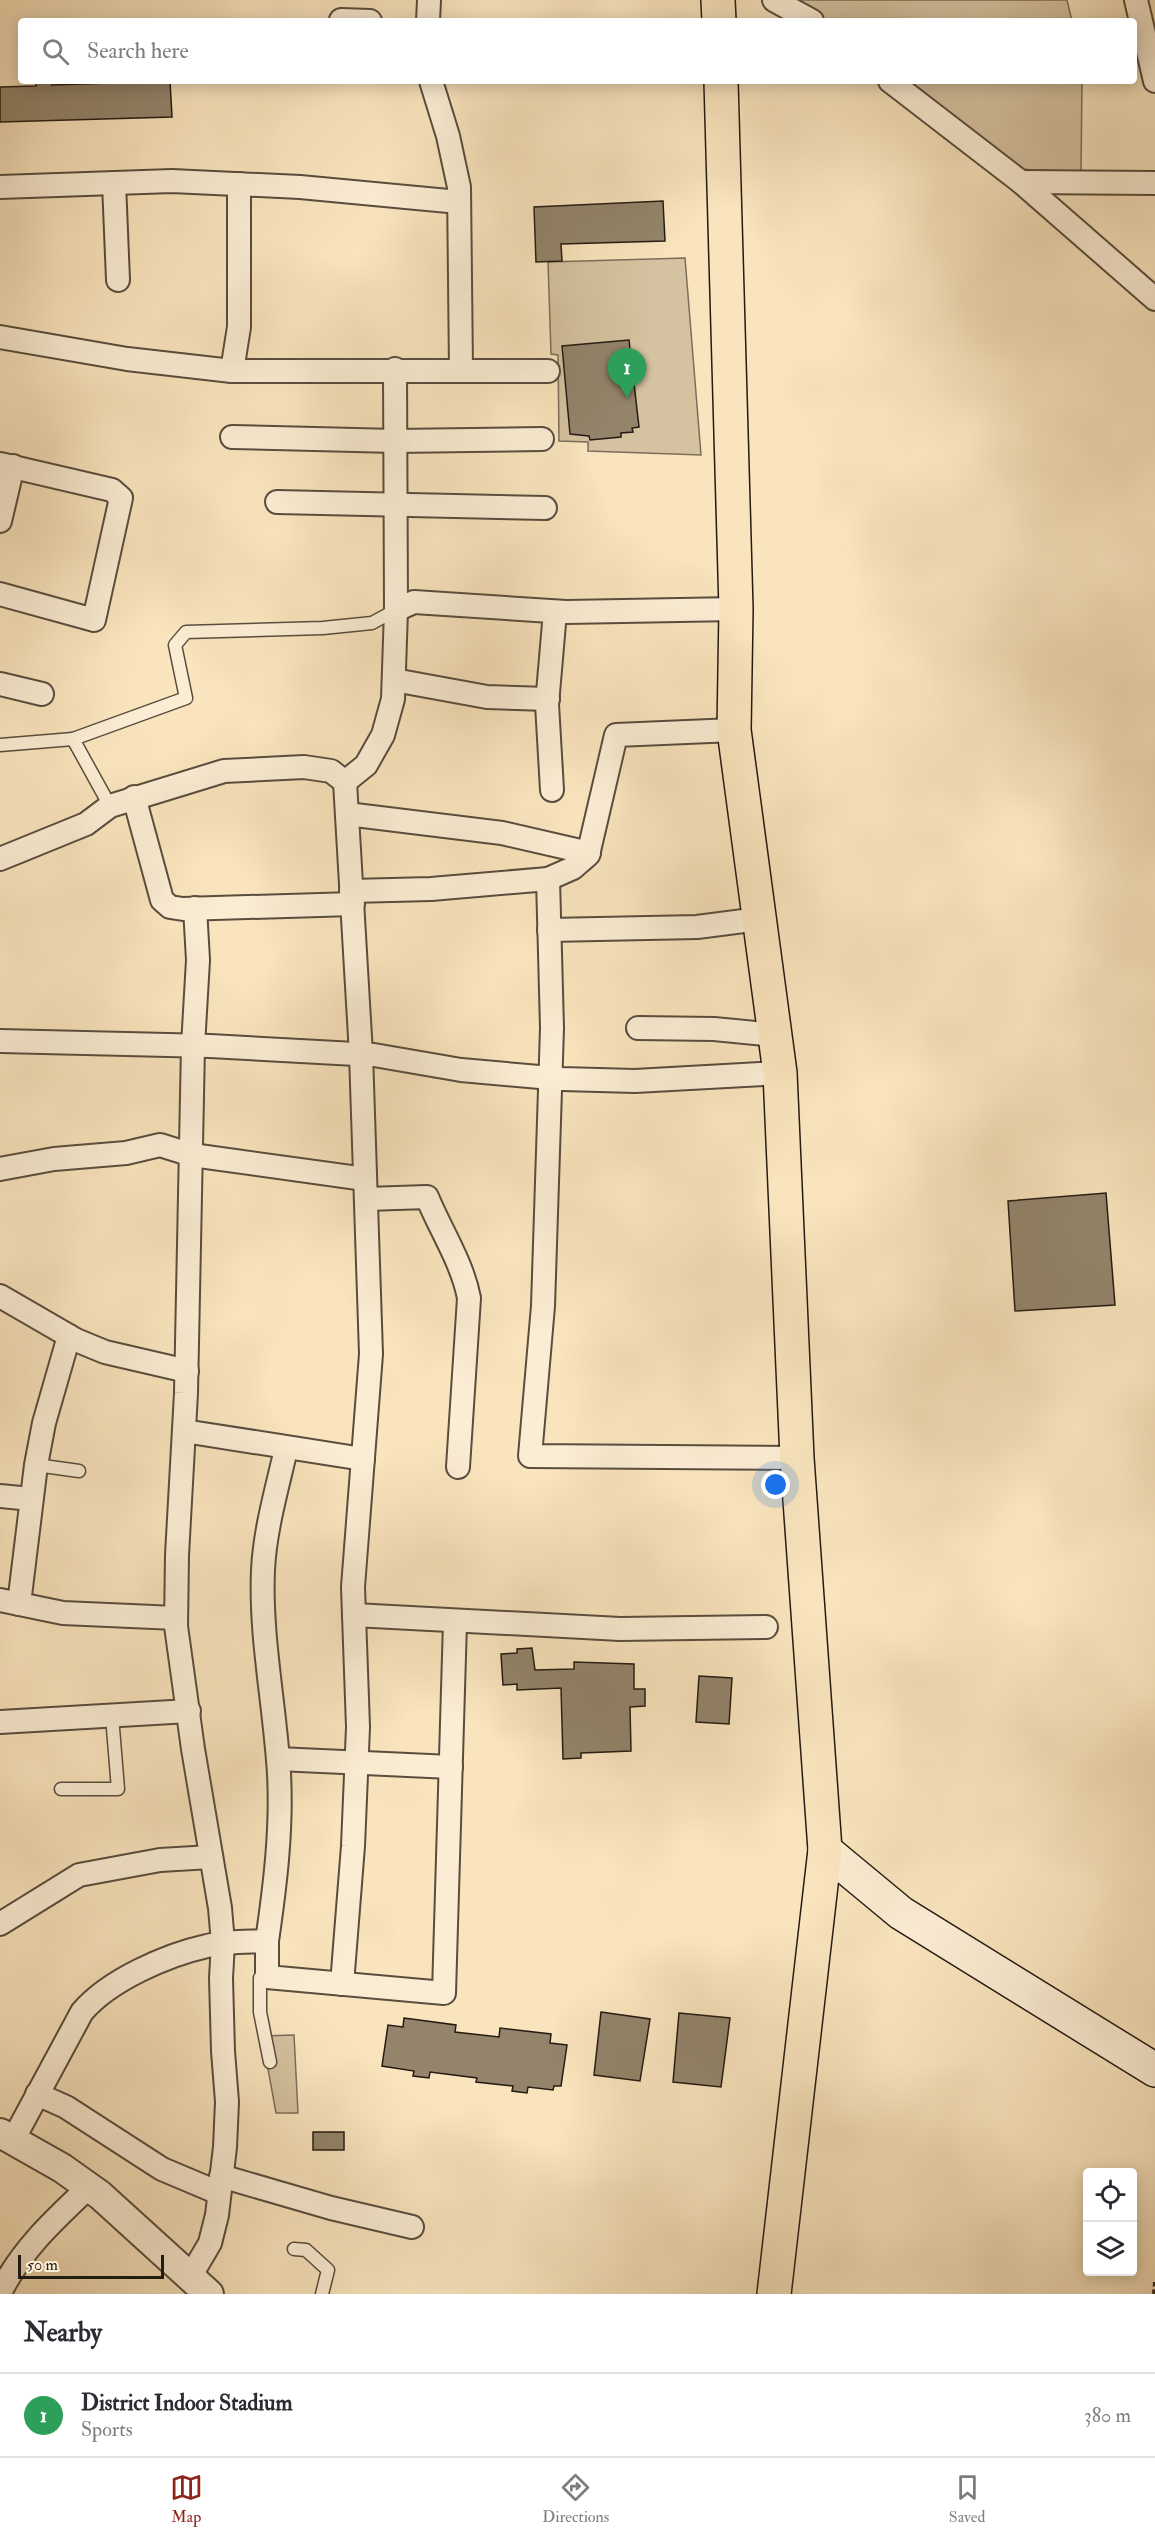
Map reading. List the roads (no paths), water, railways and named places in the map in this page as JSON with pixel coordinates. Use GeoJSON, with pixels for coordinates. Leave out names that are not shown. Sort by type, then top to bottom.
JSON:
{"type":"FeatureCollection","features":[{"type":"Feature","properties":{"kind":"main road"},"geometry":{"type":"LineString","coordinates":[[718,0],[719,18]]}},
{"type":"Feature","properties":{"kind":"main road"},"geometry":{"type":"LineString","coordinates":[[721,84],[736,609],[734,730],[780,1073],[797,1458],[825,1850],[774,2294]]}},
{"type":"Feature","properties":{"kind":"main road"},"geometry":{"type":"LineString","coordinates":[[825,1850],[901,1913],[1155,2070]]}},
{"type":"Feature","properties":{"kind":"street"},"geometry":{"type":"LineString","coordinates":[[428,18],[429,0]]}},
{"type":"Feature","properties":{"kind":"street"},"geometry":{"type":"LineString","coordinates":[[774,0],[807,18]]}},
{"type":"Feature","properties":{"kind":"street"},"geometry":{"type":"LineString","coordinates":[[1136,0],[1155,81]]}},
{"type":"Feature","properties":{"kind":"street"},"geometry":{"type":"LineString","coordinates":[[432,84],[448,136],[459,187],[460,370]]}},
{"type":"Feature","properties":{"kind":"street"},"geometry":{"type":"LineString","coordinates":[[894,84],[1021,182],[1155,299]]}},
{"type":"Feature","properties":{"kind":"street"},"geometry":{"type":"LineString","coordinates":[[0,187],[172,181],[300,187],[459,202]]}},
{"type":"Feature","properties":{"kind":"street"},"geometry":{"type":"LineString","coordinates":[[1021,182],[1155,183]]}},
{"type":"Feature","properties":{"kind":"street"},"geometry":{"type":"LineString","coordinates":[[114,183],[118,280]]}},
{"type":"Feature","properties":{"kind":"street"},"geometry":{"type":"LineString","coordinates":[[232,371],[239,327],[239,184]]}},
{"type":"Feature","properties":{"kind":"street"},"geometry":{"type":"LineString","coordinates":[[0,337],[127,359],[232,371],[395,369],[548,371]]}},
{"type":"Feature","properties":{"kind":"street"},"geometry":{"type":"LineString","coordinates":[[345,782],[366,765],[383,735],[393,699],[396,610],[395,369]]}},
{"type":"Feature","properties":{"kind":"street"},"geometry":{"type":"LineString","coordinates":[[232,437],[395,441],[542,439]]}},
{"type":"Feature","properties":{"kind":"street"},"geometry":{"type":"LineString","coordinates":[[0,521],[6,465],[112,490],[122,498],[94,620],[0,594]]}},
{"type":"Feature","properties":{"kind":"street"},"geometry":{"type":"LineString","coordinates":[[277,502],[545,508]]}},
{"type":"Feature","properties":{"kind":"street"},"geometry":{"type":"LineString","coordinates":[[396,610],[414,602],[555,612],[736,609]]}},
{"type":"Feature","properties":{"kind":"street"},"geometry":{"type":"LineString","coordinates":[[552,789],[548,699],[555,612]]}},
{"type":"Feature","properties":{"kind":"street"},"geometry":{"type":"LineString","coordinates":[[394,680],[487,697],[548,699]]}},
{"type":"Feature","properties":{"kind":"street"},"geometry":{"type":"LineString","coordinates":[[0,684],[42,694]]}},
{"type":"Feature","properties":{"kind":"street"},"geometry":{"type":"LineString","coordinates":[[134,797],[162,900],[170,907],[195,908],[352,897],[548,879],[573,868],[589,853],[616,735],[734,730]]}},
{"type":"Feature","properties":{"kind":"street"},"geometry":{"type":"LineString","coordinates":[[0,859],[86,824],[111,806],[224,771],[304,767],[331,771],[345,782],[361,1054],[371,1354],[353,1587],[358,1727],[357,1764],[342,1984]]}},
{"type":"Feature","properties":{"kind":"street"},"geometry":{"type":"LineString","coordinates":[[347,814],[502,833],[589,853]]}},
{"type":"Feature","properties":{"kind":"street"},"geometry":{"type":"LineString","coordinates":[[548,879],[550,1078],[543,1306],[531,1456],[797,1458]]}},
{"type":"Feature","properties":{"kind":"street"},"geometry":{"type":"LineString","coordinates":[[195,908],[198,960],[193,1046],[186,1371],[177,1555],[177,1618],[223,1943],[221,1978],[227,2102],[220,2185],[200,2285],[89,2187],[62,2168],[6,2136],[37,2094],[82,2012],[93,1999],[124,1979],[169,1959],[223,1943],[267,1941]]}},
{"type":"Feature","properties":{"kind":"street"},"geometry":{"type":"LineString","coordinates":[[549,930],[697,927],[759,919]]}},
{"type":"Feature","properties":{"kind":"street"},"geometry":{"type":"LineString","coordinates":[[638,1028],[714,1029],[775,1035]]}},
{"type":"Feature","properties":{"kind":"street"},"geometry":{"type":"LineString","coordinates":[[0,1041],[193,1046],[361,1054],[461,1070],[550,1078],[635,1081],[780,1073]]}},
{"type":"Feature","properties":{"kind":"street"},"geometry":{"type":"LineString","coordinates":[[0,1169],[54,1159],[126,1154],[160,1145],[192,1155],[366,1189],[427,1197],[441,1232],[464,1271],[469,1298],[458,1467]]}},
{"type":"Feature","properties":{"kind":"street"},"geometry":{"type":"LineString","coordinates":[[0,1296],[69,1336],[105,1352],[186,1371]]}},
{"type":"Feature","properties":{"kind":"street"},"geometry":{"type":"LineString","coordinates":[[69,1336],[44,1423],[10,1602],[63,1613],[177,1618]]}},
{"type":"Feature","properties":{"kind":"street"},"geometry":{"type":"LineString","coordinates":[[184,1431],[250,1440],[286,1449],[363,1459]]}},
{"type":"Feature","properties":{"kind":"street"},"geometry":{"type":"LineString","coordinates":[[286,1449],[265,1540],[263,1570],[263,1608],[278,1759],[279,1823],[267,1941],[267,1977],[444,1993],[455,1622]]}},
{"type":"Feature","properties":{"kind":"street"},"geometry":{"type":"LineString","coordinates":[[0,1496],[30,1499]]}},
{"type":"Feature","properties":{"kind":"street"},"geometry":{"type":"LineString","coordinates":[[354,1615],[620,1629],[766,1627]]}},
{"type":"Feature","properties":{"kind":"street"},"geometry":{"type":"LineString","coordinates":[[0,1722],[189,1711]]}},
{"type":"Feature","properties":{"kind":"street"},"geometry":{"type":"LineString","coordinates":[[278,1759],[451,1767]]}},
{"type":"Feature","properties":{"kind":"street"},"geometry":{"type":"LineString","coordinates":[[0,1924],[79,1875],[160,1860],[211,1857]]}},
{"type":"Feature","properties":{"kind":"street"},"geometry":{"type":"LineString","coordinates":[[37,2094],[66,2107],[162,2169],[220,2185],[412,2227]]}},
{"type":"Feature","properties":{"kind":"street"},"geometry":{"type":"LineString","coordinates":[[0,2293],[11,2270],[34,2240],[89,2187]]}},
{"type":"Feature","properties":{"kind":"lane"},"geometry":{"type":"LineString","coordinates":[[0,745],[73,739],[186,698],[175,645],[186,632],[323,628],[372,623],[396,610]]}},
{"type":"Feature","properties":{"kind":"lane"},"geometry":{"type":"LineString","coordinates":[[73,739],[111,806]]}},
{"type":"Feature","properties":{"kind":"lane"},"geometry":{"type":"LineString","coordinates":[[36,1465],[79,1471]]}},
{"type":"Feature","properties":{"kind":"lane"},"geometry":{"type":"LineString","coordinates":[[61,1789],[118,1789],[112,1716]]}},
{"type":"Feature","properties":{"kind":"lane"},"geometry":{"type":"LineString","coordinates":[[267,1977],[260,1978],[260,2012],[270,2062]]}},
{"type":"Feature","properties":{"kind":"lane"},"geometry":{"type":"LineString","coordinates":[[294,2249],[306,2250],[328,2270],[322,2294]]}},
{"type":"Feature","properties":{"kind":"place","name":"District Indoor Stadium"},"geometry":{"type":"Point","coordinates":[627,398]}}]}
